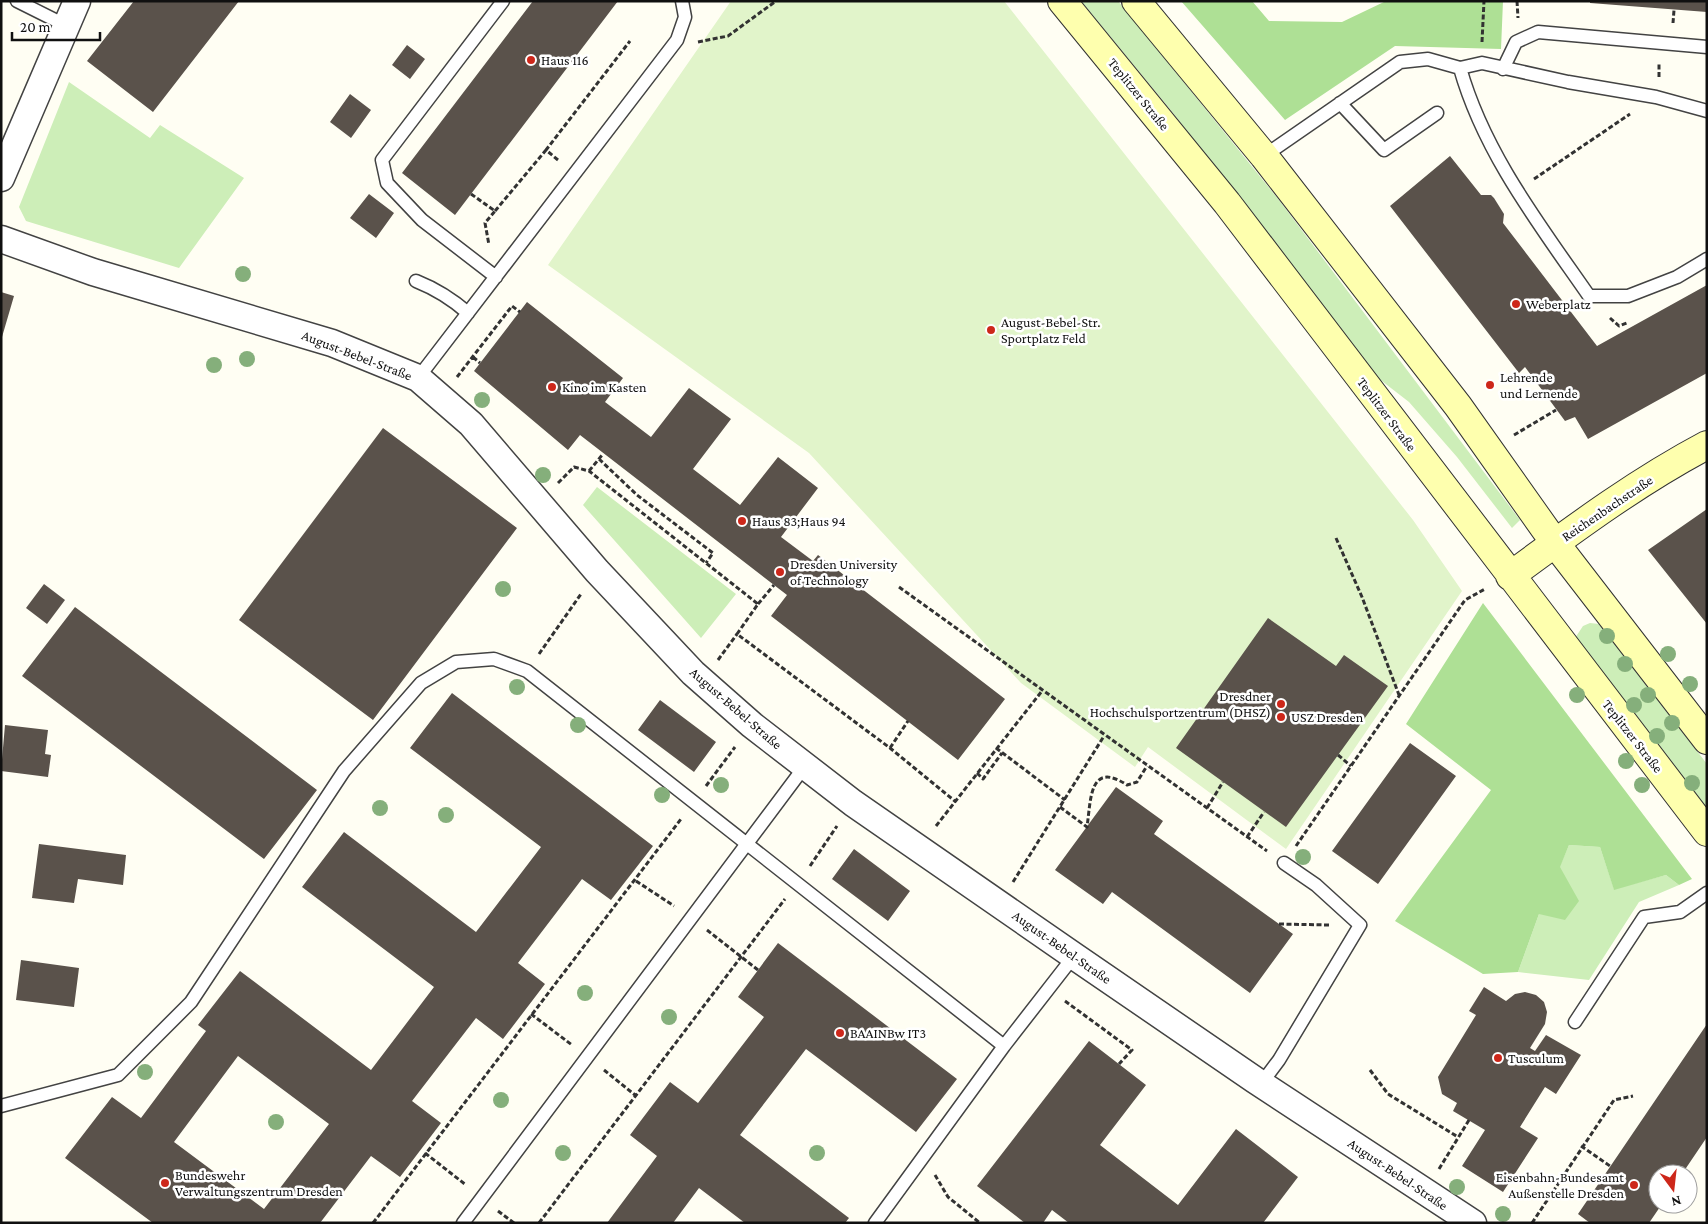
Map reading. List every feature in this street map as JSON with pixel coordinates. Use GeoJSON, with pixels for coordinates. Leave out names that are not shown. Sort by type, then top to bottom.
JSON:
{"type":"FeatureCollection","features":[{"type":"Feature","properties":{"kind":"main road","name":"Teplitzer Straße"},"geometry":{"type":"LineString","coordinates":[[1062,1],[1226,203],[1707,832]]}},
{"type":"Feature","properties":{"kind":"main road"},"geometry":{"type":"LineString","coordinates":[[1136,1],[1264,156],[1458,406],[1555,543],[1707,740]]}},
{"type":"Feature","properties":{"kind":"main road","name":"Reichenbachstraße"},"geometry":{"type":"LineString","coordinates":[[1510,576],[1663,469],[1707,445]]}},
{"type":"Feature","properties":{"kind":"street"},"geometry":{"type":"LineString","coordinates":[[1,178],[77,1]]}},
{"type":"Feature","properties":{"kind":"street","name":"August-Bebel-Straße"},"geometry":{"type":"LineString","coordinates":[[1,239],[92,272],[332,342],[418,378],[471,424],[597,572],[693,673],[752,725],[853,803],[1074,956],[1261,1084],[1424,1193],[1473,1223]]}},
{"type":"Feature","properties":{"kind":"lane"},"geometry":{"type":"LineString","coordinates":[[17,1],[67,26]]}},
{"type":"Feature","properties":{"kind":"lane"},"geometry":{"type":"LineString","coordinates":[[496,277],[422,220],[387,183],[382,160],[503,1]]}},
{"type":"Feature","properties":{"kind":"lane"},"geometry":{"type":"LineString","coordinates":[[418,378],[677,40],[685,18],[682,1]]}},
{"type":"Feature","properties":{"kind":"lane"},"geometry":{"type":"LineString","coordinates":[[1503,69],[1516,42],[1538,32],[1707,47]]}},
{"type":"Feature","properties":{"kind":"lane"},"geometry":{"type":"LineString","coordinates":[[1264,156],[1400,62],[1428,59],[1460,68],[1482,63],[1503,69],[1656,97],[1707,111]]}},
{"type":"Feature","properties":{"kind":"lane"},"geometry":{"type":"LineString","coordinates":[[1460,68],[1470,102],[1516,191],[1589,296],[1628,296],[1677,277],[1707,259]]}},
{"type":"Feature","properties":{"kind":"lane"},"geometry":{"type":"LineString","coordinates":[[1340,103],[1384,150],[1437,113]]}},
{"type":"Feature","properties":{"kind":"lane"},"geometry":{"type":"LineString","coordinates":[[416,281],[445,295],[468,313]]}},
{"type":"Feature","properties":{"kind":"lane"},"geometry":{"type":"LineString","coordinates":[[1,1106],[118,1075],[191,1002],[344,771],[421,683],[456,662],[494,659],[527,671],[1004,1046]]}},
{"type":"Feature","properties":{"kind":"lane"},"geometry":{"type":"LineString","coordinates":[[463,1223],[805,766]]}},
{"type":"Feature","properties":{"kind":"lane"},"geometry":{"type":"LineString","coordinates":[[1261,1084],[1279,1060],[1360,925],[1316,885],[1284,863]]}},
{"type":"Feature","properties":{"kind":"lane"},"geometry":{"type":"LineString","coordinates":[[1575,1022],[1644,916],[1680,912],[1707,893]]}},
{"type":"Feature","properties":{"kind":"lane"},"geometry":{"type":"LineString","coordinates":[[874,1223],[1004,1046],[1074,956]]}},
{"type":"Feature","properties":{"kind":"path"},"geometry":{"type":"LineString","coordinates":[[677,40],[688,43],[728,36],[776,1]]}},
{"type":"Feature","properties":{"kind":"path"},"geometry":{"type":"LineString","coordinates":[[1483,32],[1484,1]]}},
{"type":"Feature","properties":{"kind":"path"},"geometry":{"type":"LineString","coordinates":[[1518,1],[1518,25]]}},
{"type":"Feature","properties":{"kind":"path"},"geometry":{"type":"LineString","coordinates":[[496,277],[485,223],[546,150],[630,41]]}},
{"type":"Feature","properties":{"kind":"path"},"geometry":{"type":"LineString","coordinates":[[1516,191],[1656,97]]}},
{"type":"Feature","properties":{"kind":"path"},"geometry":{"type":"LineString","coordinates":[[546,150],[574,172]]}},
{"type":"Feature","properties":{"kind":"path"},"geometry":{"type":"LineString","coordinates":[[471,194],[494,211]]}},
{"type":"Feature","properties":{"kind":"path"},"geometry":{"type":"LineString","coordinates":[[464,369],[512,306],[520,312]]}},
{"type":"Feature","properties":{"kind":"path"},"geometry":{"type":"LineString","coordinates":[[1619,326],[1627,323]]}},
{"type":"Feature","properties":{"kind":"path"},"geometry":{"type":"LineString","coordinates":[[473,357],[480,364]]}},
{"type":"Feature","properties":{"kind":"path"},"geometry":{"type":"LineString","coordinates":[[1525,430],[1556,410]]}},
{"type":"Feature","properties":{"kind":"path"},"geometry":{"type":"LineString","coordinates":[[589,471],[604,454]]}},
{"type":"Feature","properties":{"kind":"path"},"geometry":{"type":"LineString","coordinates":[[600,459],[637,495],[713,553],[706,563]]}},
{"type":"Feature","properties":{"kind":"path"},"geometry":{"type":"LineString","coordinates":[[538,503],[574,467],[589,471],[758,604]]}},
{"type":"Feature","properties":{"kind":"path"},"geometry":{"type":"LineString","coordinates":[[1336,538],[1362,597],[1400,696]]}},
{"type":"Feature","properties":{"kind":"path"},"geometry":{"type":"LineString","coordinates":[[527,671],[597,572]]}},
{"type":"Feature","properties":{"kind":"path"},"geometry":{"type":"LineString","coordinates":[[1284,863],[1465,600],[1510,576]]}},
{"type":"Feature","properties":{"kind":"path"},"geometry":{"type":"LineString","coordinates":[[774,585],[737,634],[890,748],[956,802],[1042,691]]}},
{"type":"Feature","properties":{"kind":"path"},"geometry":{"type":"LineString","coordinates":[[899,587],[1104,736],[1253,841]]}},
{"type":"Feature","properties":{"kind":"path"},"geometry":{"type":"LineString","coordinates":[[890,748],[908,721]]}},
{"type":"Feature","properties":{"kind":"path"},"geometry":{"type":"LineString","coordinates":[[373,1223],[531,1014],[636,881],[752,725]]}},
{"type":"Feature","properties":{"kind":"path"},"geometry":{"type":"LineString","coordinates":[[1015,878],[1104,736]]}},
{"type":"Feature","properties":{"kind":"path"},"geometry":{"type":"LineString","coordinates":[[996,748],[1065,800]]}},
{"type":"Feature","properties":{"kind":"path"},"geometry":{"type":"LineString","coordinates":[[977,773],[983,779],[1002,754]]}},
{"type":"Feature","properties":{"kind":"path"},"geometry":{"type":"LineString","coordinates":[[1338,755],[1351,766]]}},
{"type":"Feature","properties":{"kind":"path"},"geometry":{"type":"LineString","coordinates":[[1060,807],[1087,827],[1092,789],[1097,781],[1106,777],[1117,778],[1127,785],[1137,782],[1147,766]]}},
{"type":"Feature","properties":{"kind":"path"},"geometry":{"type":"LineString","coordinates":[[1208,808],[1223,782]]}},
{"type":"Feature","properties":{"kind":"path"},"geometry":{"type":"LineString","coordinates":[[539,1223],[798,884],[853,803]]}},
{"type":"Feature","properties":{"kind":"path"},"geometry":{"type":"LineString","coordinates":[[1247,837],[1264,812]]}},
{"type":"Feature","properties":{"kind":"path"},"geometry":{"type":"LineString","coordinates":[[636,881],[654,892]]}},
{"type":"Feature","properties":{"kind":"path"},"geometry":{"type":"LineString","coordinates":[[1279,924],[1360,925]]}},
{"type":"Feature","properties":{"kind":"path"},"geometry":{"type":"LineString","coordinates":[[725,944],[758,970]]}},
{"type":"Feature","properties":{"kind":"path"},"geometry":{"type":"LineString","coordinates":[[1071,1006],[1132,1050],[1119,1064]]}},
{"type":"Feature","properties":{"kind":"path"},"geometry":{"type":"LineString","coordinates":[[531,1014],[551,1029]]}},
{"type":"Feature","properties":{"kind":"path"},"geometry":{"type":"LineString","coordinates":[[1370,1070],[1388,1094],[1458,1137]]}},
{"type":"Feature","properties":{"kind":"path"},"geometry":{"type":"LineString","coordinates":[[616,1080],[635,1095]]}},
{"type":"Feature","properties":{"kind":"path"},"geometry":{"type":"LineString","coordinates":[[1532,1223],[1581,1146],[1614,1100],[1633,1096]]}},
{"type":"Feature","properties":{"kind":"path"},"geometry":{"type":"LineString","coordinates":[[1443,1163],[1469,1120]]}},
{"type":"Feature","properties":{"kind":"path"},"geometry":{"type":"LineString","coordinates":[[1581,1146],[1610,1166]]}},
{"type":"Feature","properties":{"kind":"path"},"geometry":{"type":"LineString","coordinates":[[425,1153],[446,1170]]}},
{"type":"Feature","properties":{"kind":"path"},"geometry":{"type":"LineString","coordinates":[[923,1155],[948,1197],[980,1223]]}},
{"type":"Feature","properties":{"kind":"green space"},"geometry":{"type":"Polygon","coordinates":[[[731,1],[1004,1],[1413,520],[1462,591],[1286,849],[1148,747],[1135,767],[1021,683],[809,453],[548,265],[731,1]]]}},
{"type":"Feature","properties":{"kind":"green space"},"geometry":{"type":"Polygon","coordinates":[[[1081,1],[1118,1],[1279,200],[1520,520],[1512,528],[1457,457],[1409,402],[1378,378],[1173,113],[1081,1]]]}},
{"type":"Feature","properties":{"kind":"green space"},"geometry":{"type":"Polygon","coordinates":[[[1181,1],[1252,1],[1269,21],[1342,22],[1386,1],[1503,1],[1501,49],[1395,46],[1285,120],[1181,1]]]}},
{"type":"Feature","properties":{"kind":"green space"},"geometry":{"type":"Polygon","coordinates":[[[69,82],[150,138],[160,125],[244,178],[179,268],[26,221],[19,207],[69,82]]]}},
{"type":"Feature","properties":{"kind":"green space"},"geometry":{"type":"Polygon","coordinates":[[[597,487],[736,594],[701,638],[583,505],[597,487]]]}},
{"type":"Feature","properties":{"kind":"green space"},"geometry":{"type":"Polygon","coordinates":[[[1483,603],[1692,879],[1679,885],[1666,875],[1614,890],[1600,847],[1569,845],[1560,867],[1579,901],[1565,920],[1539,914],[1518,972],[1483,974],[1395,921],[1491,790],[1406,724],[1483,603]]]}},
{"type":"Feature","properties":{"kind":"green space"},"geometry":{"type":"Polygon","coordinates":[[[1590,623],[1599,624],[1707,764],[1707,808],[1575,638],[1583,626],[1590,623]]]}},
{"type":"Feature","properties":{"kind":"green space"},"geometry":{"type":"Polygon","coordinates":[[[1569,845],[1600,847],[1614,889],[1666,875],[1679,885],[1639,902],[1589,980],[1518,972],[1539,914],[1569,845]]]}},
{"type":"Feature","properties":{"kind":"building"},"geometry":{"type":"Polygon","coordinates":[[[134,1],[239,1],[153,112],[87,61],[134,1]]]}},
{"type":"Feature","properties":{"kind":"building","name":"Haus 116"},"geometry":{"type":"Polygon","coordinates":[[[533,1],[618,1],[455,215],[402,173],[533,1]]]}},
{"type":"Feature","properties":{"kind":"building"},"geometry":{"type":"Polygon","coordinates":[[[1590,1],[1707,1],[1707,12],[1590,3],[1590,1]]]}},
{"type":"Feature","properties":{"kind":"building"},"geometry":{"type":"Polygon","coordinates":[[[407,45],[425,59],[410,79],[392,65],[407,45]]]}},
{"type":"Feature","properties":{"kind":"building"},"geometry":{"type":"Polygon","coordinates":[[[350,94],[371,110],[351,138],[330,122],[350,94]]]}},
{"type":"Feature","properties":{"kind":"building","name":"Weberplatz"},"geometry":{"type":"Polygon","coordinates":[[[1450,156],[1481,195],[1491,195],[1494,198],[1504,214],[1503,223],[1597,346],[1707,285],[1707,373],[1588,439],[1575,417],[1565,421],[1525,367],[1519,373],[1390,206],[1450,156]]]}},
{"type":"Feature","properties":{"kind":"building"},"geometry":{"type":"Polygon","coordinates":[[[369,194],[394,213],[376,238],[350,218],[369,194]]]}},
{"type":"Feature","properties":{"kind":"building"},"geometry":{"type":"Polygon","coordinates":[[[1,292],[14,296],[2,337],[1,337],[1,292]]]}},
{"type":"Feature","properties":{"kind":"building","name":"Haus 83;Haus 94"},"geometry":{"type":"Polygon","coordinates":[[[527,302],[623,378],[605,402],[651,437],[689,388],[731,419],[693,469],[740,505],[778,457],[818,488],[781,537],[813,561],[818,555],[1005,699],[958,760],[771,616],[787,595],[580,435],[568,450],[474,371],[527,302]]]}},
{"type":"Feature","properties":{"kind":"building"},"geometry":{"type":"Polygon","coordinates":[[[383,428],[517,528],[373,720],[239,620],[383,428]]]}},
{"type":"Feature","properties":{"kind":"building"},"geometry":{"type":"Polygon","coordinates":[[[1707,509],[1707,624],[1648,550],[1707,509]]]}},
{"type":"Feature","properties":{"kind":"building"},"geometry":{"type":"Polygon","coordinates":[[[44,584],[65,600],[47,624],[26,608],[44,584]]]}},
{"type":"Feature","properties":{"kind":"building"},"geometry":{"type":"Polygon","coordinates":[[[75,607],[317,790],[264,859],[22,676],[75,607]]]}},
{"type":"Feature","properties":{"kind":"building","name":"USZ Dresden"},"geometry":{"type":"Polygon","coordinates":[[[1268,618],[1336,666],[1344,655],[1388,686],[1286,827],[1176,748],[1268,618]]]}},
{"type":"Feature","properties":{"kind":"building"},"geometry":{"type":"Polygon","coordinates":[[[452,693],[653,846],[611,900],[582,879],[518,963],[545,984],[503,1039],[476,1018],[412,1101],[441,1123],[400,1177],[371,1156],[320,1223],[153,1223],[65,1158],[112,1097],[141,1118],[206,1031],[198,1025],[240,971],[371,1070],[434,987],[302,887],[344,832],[476,932],[541,847],[410,748],[452,693]],[[238,1056],[174,1142],[264,1209],[329,1124],[238,1056]]]}},
{"type":"Feature","properties":{"kind":"building"},"geometry":{"type":"Polygon","coordinates":[[[660,700],[716,742],[694,772],[638,730],[660,700]]]}},
{"type":"Feature","properties":{"kind":"building"},"geometry":{"type":"Polygon","coordinates":[[[5,725],[48,730],[45,754],[51,755],[48,777],[1,771],[5,725]]]}},
{"type":"Feature","properties":{"kind":"building"},"geometry":{"type":"Polygon","coordinates":[[[1410,743],[1456,776],[1378,884],[1332,851],[1410,743]]]}},
{"type":"Feature","properties":{"kind":"building"},"geometry":{"type":"Polygon","coordinates":[[[1116,787],[1163,821],[1154,834],[1293,934],[1250,993],[1112,892],[1103,904],[1055,870],[1116,787]]]}},
{"type":"Feature","properties":{"kind":"building"},"geometry":{"type":"Polygon","coordinates":[[[39,844],[126,855],[123,885],[78,879],[74,903],[32,898],[39,844]]]}},
{"type":"Feature","properties":{"kind":"building"},"geometry":{"type":"Polygon","coordinates":[[[854,849],[910,891],[888,921],[832,879],[854,849]]]}},
{"type":"Feature","properties":{"kind":"building"},"geometry":{"type":"Polygon","coordinates":[[[778,943],[957,1079],[916,1132],[806,1049],[740,1135],[849,1218],[845,1223],[745,1223],[699,1188],[673,1223],[607,1223],[657,1156],[630,1135],[670,1082],[698,1103],[764,1017],[738,997],[778,943]]]}},
{"type":"Feature","properties":{"kind":"building"},"geometry":{"type":"Polygon","coordinates":[[[21,960],[79,968],[74,1007],[16,1000],[21,960]]]}},
{"type":"Feature","properties":{"kind":"building","name":"Tusculum"},"geometry":{"type":"Polygon","coordinates":[[[1484,987],[1506,1001],[1515,994],[1525,992],[1536,995],[1544,1002],[1547,1012],[1545,1024],[1530,1048],[1535,1051],[1546,1035],[1581,1055],[1556,1094],[1545,1087],[1520,1127],[1538,1138],[1503,1192],[1462,1166],[1485,1130],[1453,1111],[1457,1103],[1442,1094],[1438,1077],[1476,1015],[1469,1011],[1484,987]]]}},
{"type":"Feature","properties":{"kind":"building"},"geometry":{"type":"Polygon","coordinates":[[[1707,1024],[1707,1137],[1689,1164],[1648,1164],[1648,1214],[1655,1214],[1649,1223],[1590,1223],[1578,1214],[1707,1024]]]}},
{"type":"Feature","properties":{"kind":"building"},"geometry":{"type":"Polygon","coordinates":[[[1089,1041],[1146,1085],[1100,1145],[1178,1205],[1236,1129],[1298,1177],[1263,1223],[1069,1223],[1052,1210],[1043,1223],[1025,1223],[977,1186],[1089,1041]]]}},
{"type":"Feature","properties":{"kind":"place","name":"Haus 116"},"geometry":{"type":"Point","coordinates":[531,60]}},
{"type":"Feature","properties":{"kind":"place","name":"Weberplatz"},"geometry":{"type":"Point","coordinates":[1516,304]}},
{"type":"Feature","properties":{"kind":"place","name":"August-Bebel-Str. Sportplatz Feld"},"geometry":{"type":"Point","coordinates":[991,330]}},
{"type":"Feature","properties":{"kind":"place","name":"Lehrende und Lernende"},"geometry":{"type":"Point","coordinates":[1490,385]}},
{"type":"Feature","properties":{"kind":"place","name":"Kino im Kasten"},"geometry":{"type":"Point","coordinates":[552,387]}},
{"type":"Feature","properties":{"kind":"place","name":"Haus 83;Haus 94"},"geometry":{"type":"Point","coordinates":[742,521]}},
{"type":"Feature","properties":{"kind":"place","name":"Dresden University of Technology"},"geometry":{"type":"Point","coordinates":[780,572]}},
{"type":"Feature","properties":{"kind":"place","name":"Dresdner Hochschulsportzentrum (DHSZ)"},"geometry":{"type":"Point","coordinates":[1281,704]}},
{"type":"Feature","properties":{"kind":"place","name":"USZ Dresden"},"geometry":{"type":"Point","coordinates":[1281,717]}},
{"type":"Feature","properties":{"kind":"place","name":"BAAINBw IT3"},"geometry":{"type":"Point","coordinates":[840,1033]}},
{"type":"Feature","properties":{"kind":"place","name":"Tusculum"},"geometry":{"type":"Point","coordinates":[1498,1058]}},
{"type":"Feature","properties":{"kind":"place","name":"Bundeswehr Verwaltungszentrum Dresden"},"geometry":{"type":"Point","coordinates":[165,1183]}},
{"type":"Feature","properties":{"kind":"place","name":"Eisenbahn-Bundesamt Außenstelle Dresden"},"geometry":{"type":"Point","coordinates":[1634,1185]}}]}
